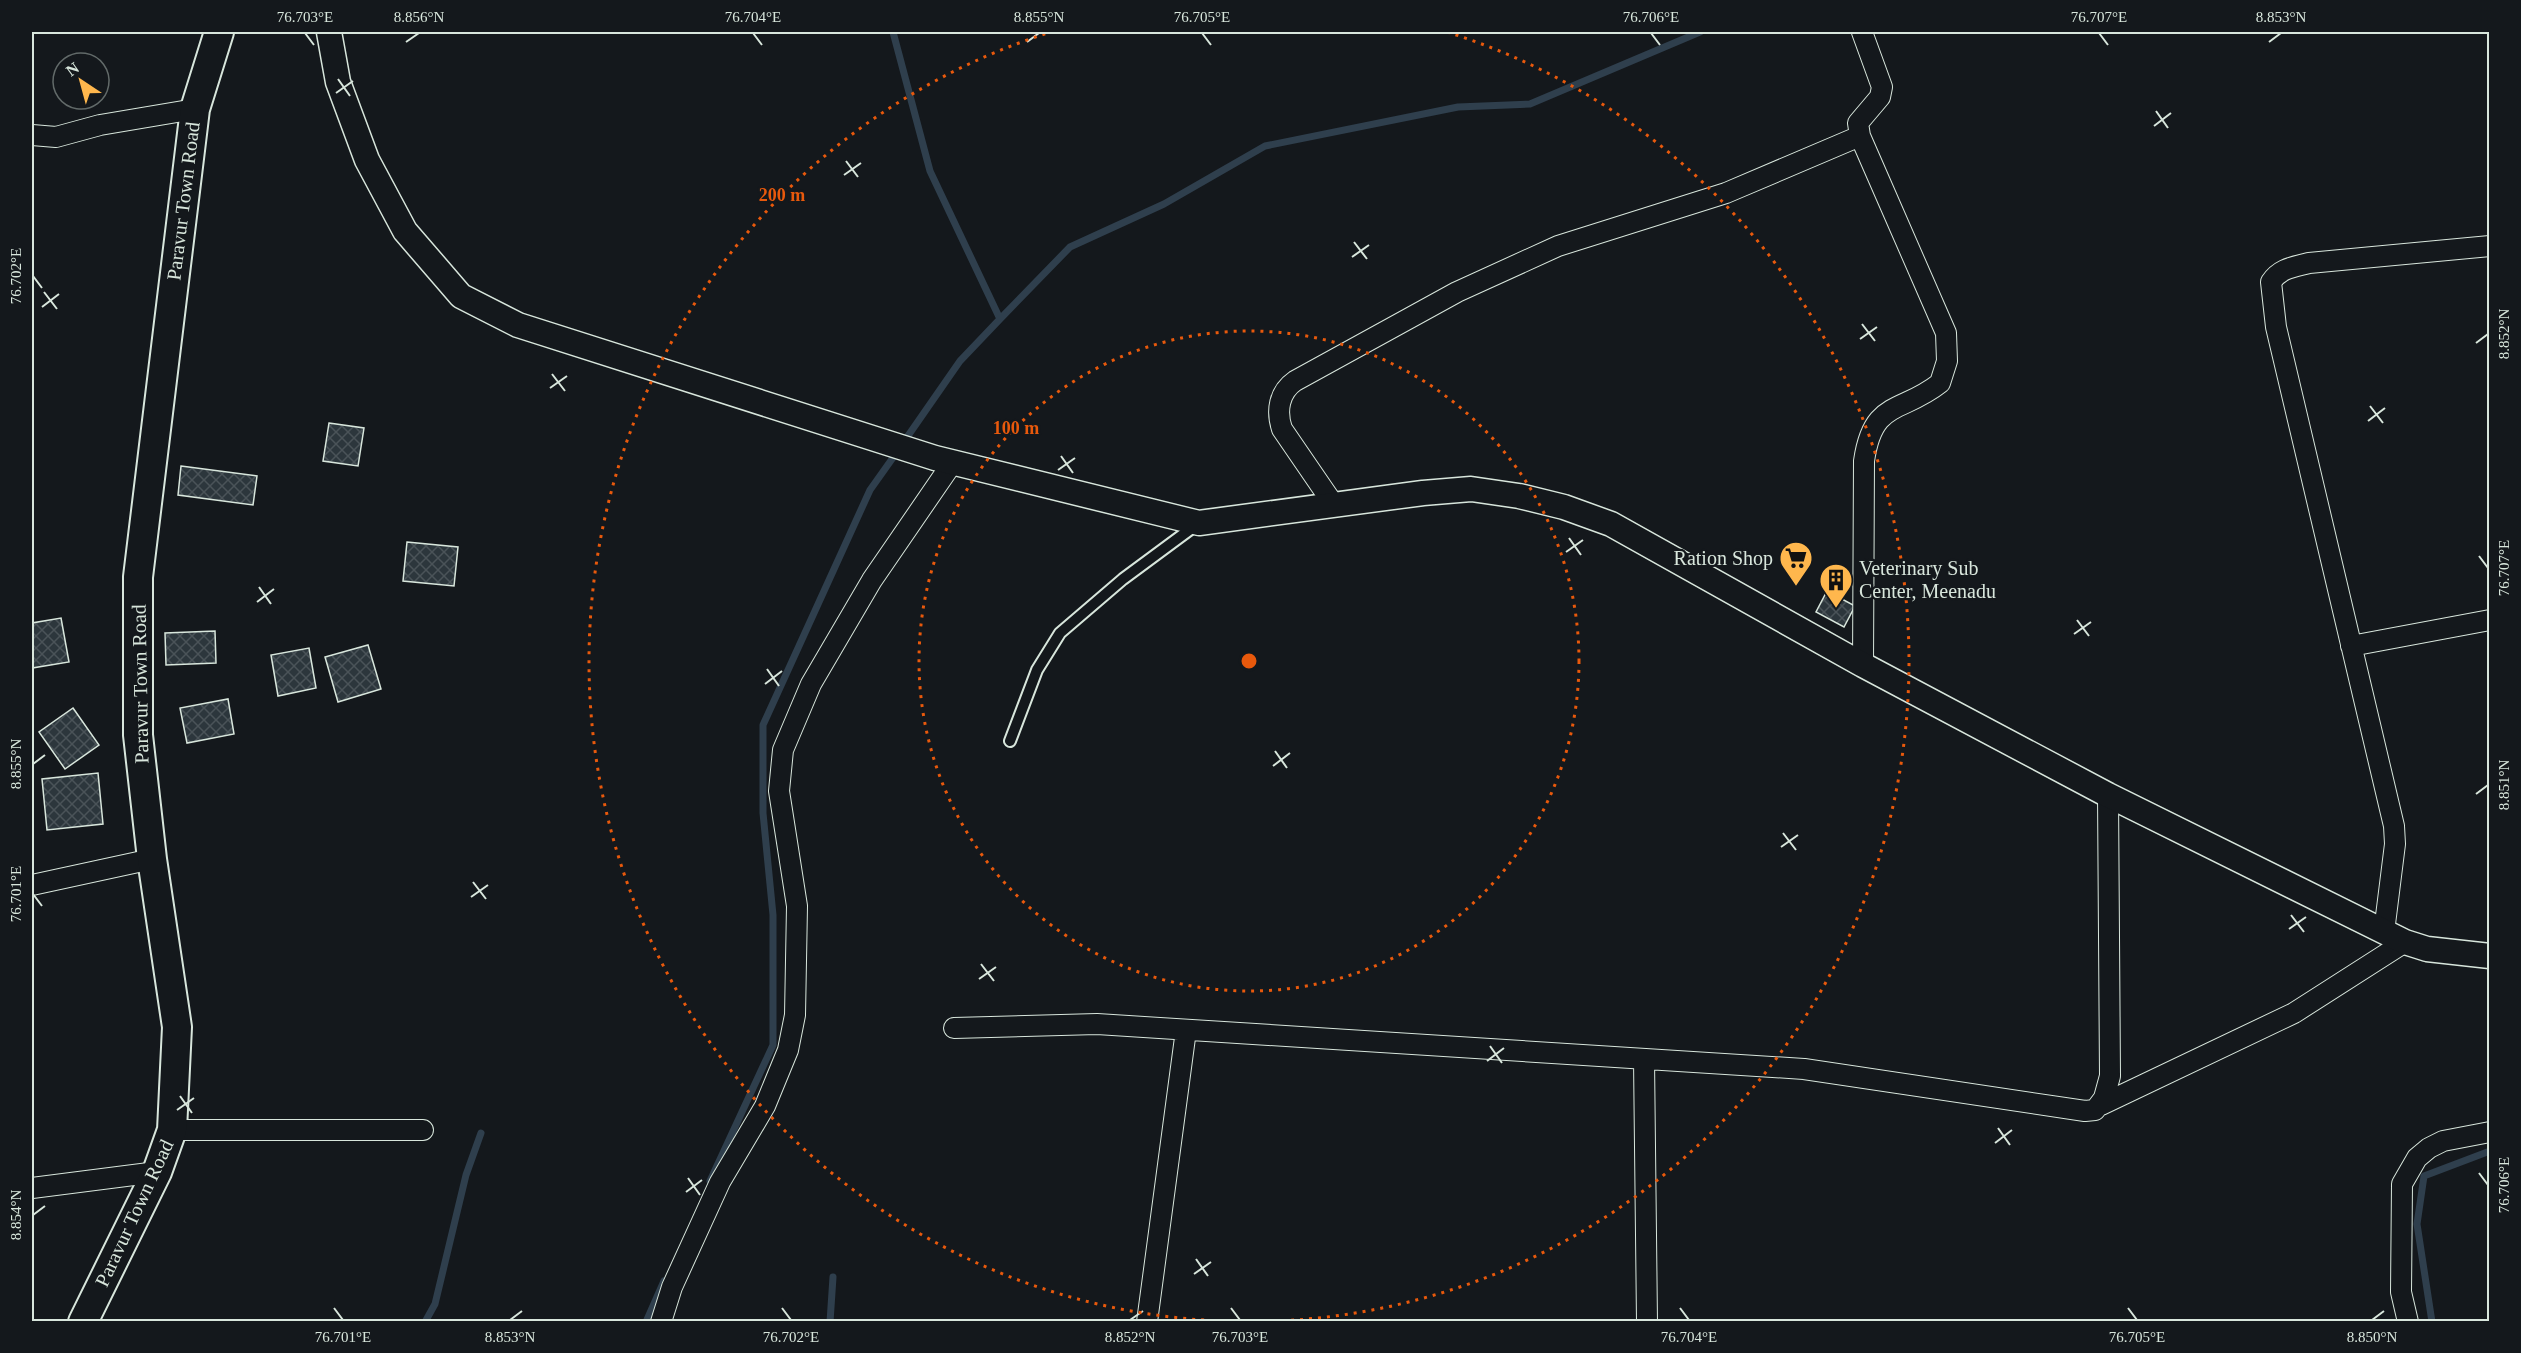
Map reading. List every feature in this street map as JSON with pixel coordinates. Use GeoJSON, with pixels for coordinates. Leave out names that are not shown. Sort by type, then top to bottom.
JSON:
{"type":"FeatureCollection","features":[{"type":"Feature","properties":{"kind":"main road","name":"Paravur Town Road"},"geometry":{"type":"LineString","coordinates":[[83,1322],[157,1172],[172,1130],[177,1027],[152,860],[138,735],[138,577],[195,109],[219,32]]}},
{"type":"Feature","properties":{"kind":"street"},"geometry":{"type":"LineString","coordinates":[[329,32],[338,82],[367,160],[405,231],[461,296],[518,325],[840,429],[944,460],[1199,523],[1471,489],[1519,496],[1564,507],[1611,524],[1863,665],[2108,795],[2395,937],[2436,951],[2490,956]]}},
{"type":"Feature","properties":{"kind":"street"},"geometry":{"type":"LineString","coordinates":[[1862,32],[1882,87],[1880,97],[1858,123],[1860,136],[1946,333],[1948,348],[1940,383],[1885,413],[1869,434],[1864,461],[1863,665]]}},
{"type":"Feature","properties":{"kind":"street"},"geometry":{"type":"LineString","coordinates":[[32,135],[56,137],[100,125],[195,109]]}},
{"type":"Feature","properties":{"kind":"street"},"geometry":{"type":"LineString","coordinates":[[1334,505],[1282,429],[1278,418],[1282,394],[1295,381],[1457,292],[1558,246],[1726,193],[1860,136]]}},
{"type":"Feature","properties":{"kind":"street"},"geometry":{"type":"LineString","coordinates":[[2395,937],[2394,826],[2276,327],[2271,282],[2276,274],[2286,269],[2309,263],[2490,246]]}},
{"type":"Feature","properties":{"kind":"street"},"geometry":{"type":"LineString","coordinates":[[661,1322],[672,1287],[720,1182],[765,1106],[788,1050],[795,1015],[797,906],[779,791],[783,750],[811,684],[944,460]]}},
{"type":"Feature","properties":{"kind":"street"},"geometry":{"type":"LineString","coordinates":[[2351,646],[2490,620]]}},
{"type":"Feature","properties":{"kind":"street"},"geometry":{"type":"LineString","coordinates":[[2101,1105],[2110,1076],[2108,795]]}},
{"type":"Feature","properties":{"kind":"street"},"geometry":{"type":"LineString","coordinates":[[32,885],[152,860]]}},
{"type":"Feature","properties":{"kind":"street"},"geometry":{"type":"LineString","coordinates":[[954,1028],[1097,1024],[1804,1069],[2095,1110],[2101,1105],[2294,1013],[2395,937]]}},
{"type":"Feature","properties":{"kind":"street"},"geometry":{"type":"LineString","coordinates":[[1147,1322],[1186,1030]]}},
{"type":"Feature","properties":{"kind":"street"},"geometry":{"type":"LineString","coordinates":[[1644,1059],[1647,1322]]}},
{"type":"Feature","properties":{"kind":"street"},"geometry":{"type":"LineString","coordinates":[[172,1130],[423,1130]]}},
{"type":"Feature","properties":{"kind":"street"},"geometry":{"type":"LineString","coordinates":[[2408,1322],[2401,1292],[2402,1184],[2417,1158],[2429,1148],[2443,1141],[2490,1132]]}},
{"type":"Feature","properties":{"kind":"street"},"geometry":{"type":"LineString","coordinates":[[32,1188],[157,1172]]}},
{"type":"Feature","properties":{"kind":"lane"},"geometry":{"type":"LineString","coordinates":[[1010,741],[1037,670],[1060,633],[1123,579],[1199,523]]}},
{"type":"Feature","properties":{"kind":"building"},"geometry":{"type":"Polygon","coordinates":[[[329,423],[364,428],[358,466],[323,461],[329,423]]]}},
{"type":"Feature","properties":{"kind":"building"},"geometry":{"type":"Polygon","coordinates":[[[181,466],[257,476],[253,505],[178,495],[181,466]]]}},
{"type":"Feature","properties":{"kind":"building"},"geometry":{"type":"Polygon","coordinates":[[[407,542],[458,547],[454,586],[403,581],[407,542]]]}},
{"type":"Feature","properties":{"kind":"building","name":"Veterinary Sub Center, Meenadu"},"geometry":{"type":"Polygon","coordinates":[[[1827,591],[1855,606],[1844,627],[1816,612],[1827,591]]]}},
{"type":"Feature","properties":{"kind":"building"},"geometry":{"type":"Polygon","coordinates":[[[61,618],[69,662],[32,668],[32,623],[61,618]]]}},
{"type":"Feature","properties":{"kind":"building"},"geometry":{"type":"Polygon","coordinates":[[[215,631],[216,663],[166,665],[165,633],[215,631]]]}},
{"type":"Feature","properties":{"kind":"building"},"geometry":{"type":"Polygon","coordinates":[[[368,645],[381,689],[338,702],[325,657],[368,645]]]}},
{"type":"Feature","properties":{"kind":"building"},"geometry":{"type":"Polygon","coordinates":[[[309,648],[316,688],[278,696],[271,655],[309,648]]]}},
{"type":"Feature","properties":{"kind":"building"},"geometry":{"type":"Polygon","coordinates":[[[228,699],[234,734],[187,743],[180,708],[228,699]]]}},
{"type":"Feature","properties":{"kind":"building"},"geometry":{"type":"Polygon","coordinates":[[[73,708],[99,745],[65,769],[39,732],[73,708]]]}},
{"type":"Feature","properties":{"kind":"building"},"geometry":{"type":"Polygon","coordinates":[[[98,773],[103,824],[47,830],[42,779],[98,773]]]}},
{"type":"Feature","properties":{"kind":"waterway"},"geometry":{"type":"LineString","coordinates":[[893,32],[930,171],[1000,319],[960,361],[903,443]]}},
{"type":"Feature","properties":{"kind":"waterway"},"geometry":{"type":"LineString","coordinates":[[1000,319],[1070,247],[1164,204],[1265,146],[1458,107],[1530,104],[1700,32]]}},
{"type":"Feature","properties":{"kind":"waterway"},"geometry":{"type":"LineString","coordinates":[[710,1181],[773,1045],[773,915],[763,813],[763,725],[870,490],[897,452]]}},
{"type":"Feature","properties":{"kind":"waterway"},"geometry":{"type":"LineString","coordinates":[[425,1322],[435,1304],[466,1175],[481,1133]]}},
{"type":"Feature","properties":{"kind":"waterway"},"geometry":{"type":"LineString","coordinates":[[2432,1322],[2417,1224],[2424,1176],[2490,1151]]}},
{"type":"Feature","properties":{"kind":"waterway"},"geometry":{"type":"LineString","coordinates":[[830,1322],[833,1277]]}},
{"type":"Feature","properties":{"kind":"waterway"},"geometry":{"type":"LineString","coordinates":[[646,1322],[664,1281]]}},
{"type":"Feature","properties":{"kind":"place","name":"Ration Shop"},"geometry":{"type":"Point","coordinates":[1796,587]}},
{"type":"Feature","properties":{"kind":"place","name":"Veterinary Sub Center, Meenadu"},"geometry":{"type":"Point","coordinates":[1836,609]}}]}
